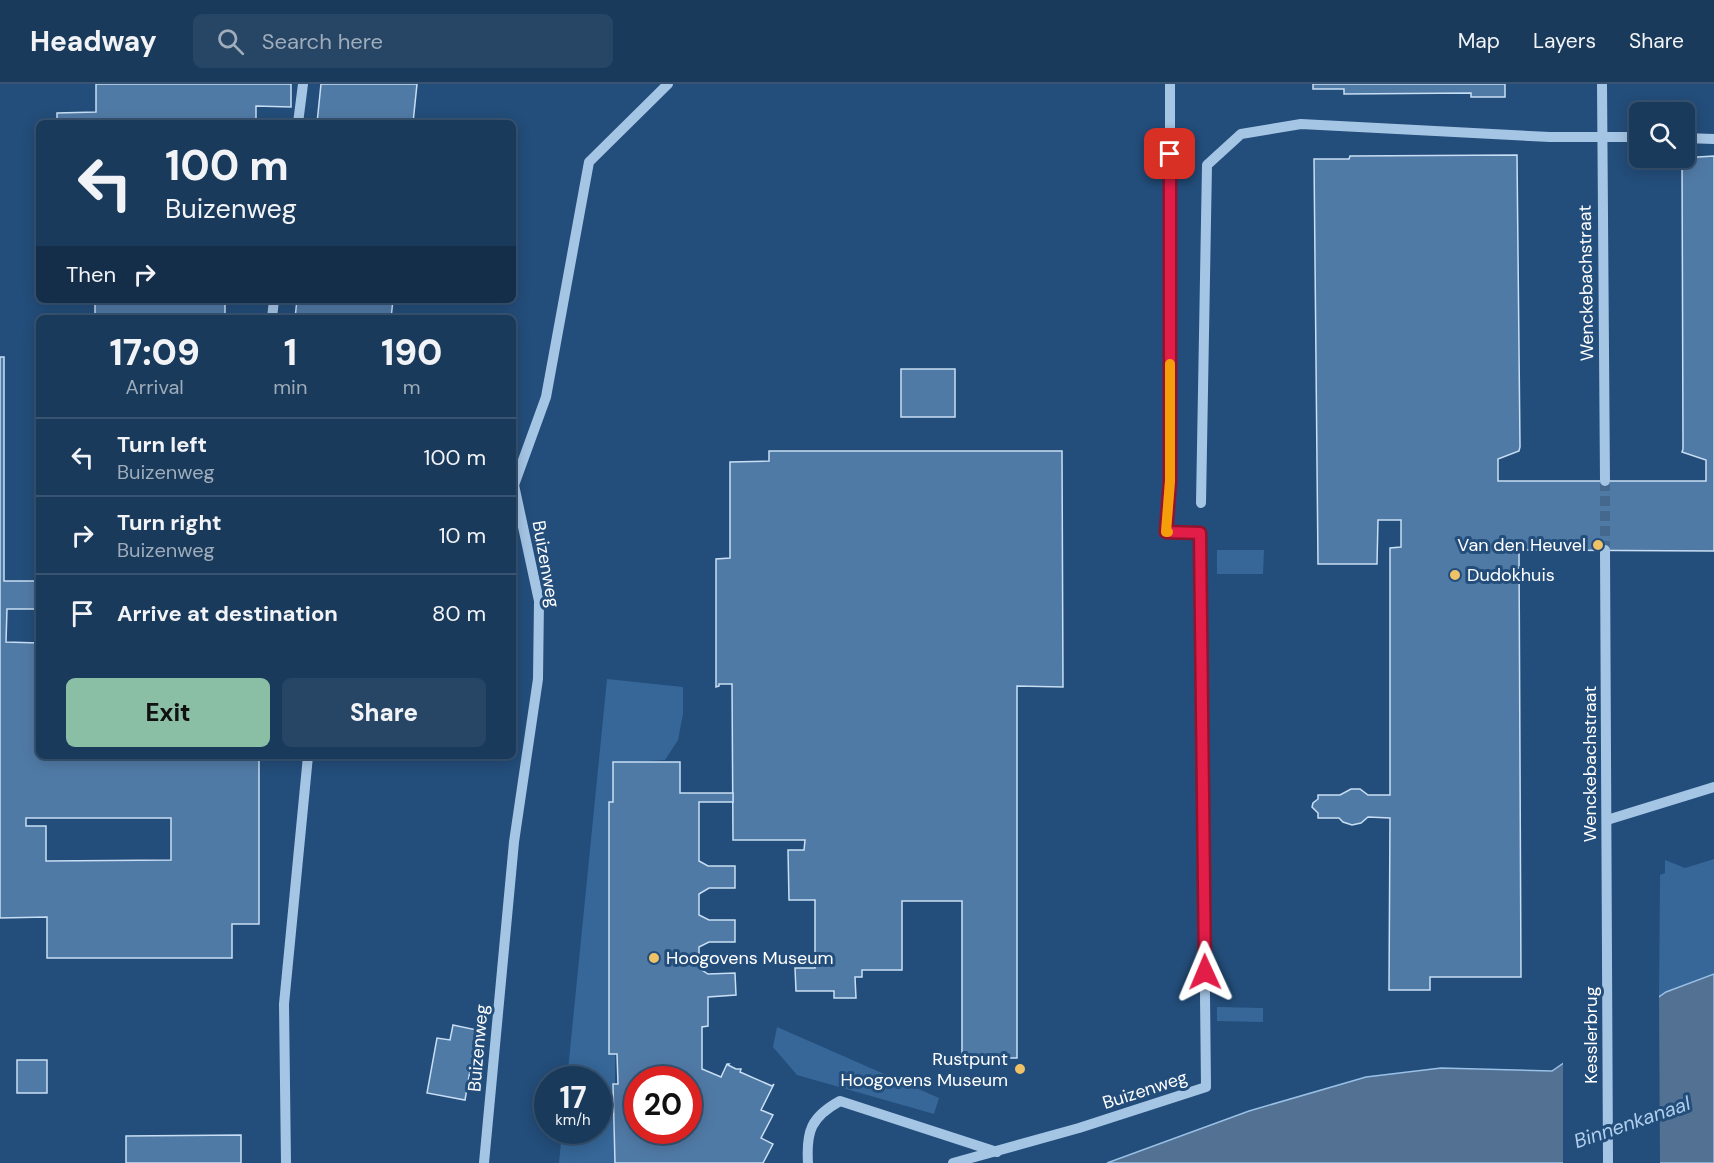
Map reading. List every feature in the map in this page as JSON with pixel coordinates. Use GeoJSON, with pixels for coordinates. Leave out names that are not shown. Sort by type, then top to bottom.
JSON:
{"type":"FeatureCollection","features":[{"type":"Feature","properties":{"kind":"street"},"geometry":{"type":"LineString","coordinates":[[298,120],[303,84]]}},
{"type":"Feature","properties":{"kind":"street","name":"Buizenweg"},"geometry":{"type":"LineString","coordinates":[[516,480],[546,397],[589,162],[668,84]]}},
{"type":"Feature","properties":{"kind":"street","name":"Buizenweg"},"geometry":{"type":"LineString","coordinates":[[953,1163],[1078,1128],[1206,1087],[1200,533],[1166,532],[1170,481],[1170,84]]}},
{"type":"Feature","properties":{"kind":"street","name":"Wenckebachstraat"},"geometry":{"type":"LineString","coordinates":[[1602,84],[1605,481]]}},
{"type":"Feature","properties":{"kind":"street"},"geometry":{"type":"LineString","coordinates":[[1201,503],[1207,165],[1241,134],[1301,124],[1550,137],[1629,137]]}},
{"type":"Feature","properties":{"kind":"street"},"geometry":{"type":"LineString","coordinates":[[1695,138],[1714,139]]}},
{"type":"Feature","properties":{"kind":"street","name":"Buizenweg"},"geometry":{"type":"LineString","coordinates":[[484,1163],[514,842],[538,679],[539,602],[516,494]]}},
{"type":"Feature","properties":{"kind":"street","name":"Wenckebachstraat"},"geometry":{"type":"LineString","coordinates":[[1605,550],[1607,906]]}},
{"type":"Feature","properties":{"kind":"street"},"geometry":{"type":"LineString","coordinates":[[286,1163],[284,1004],[308,759]]}},
{"type":"Feature","properties":{"kind":"street"},"geometry":{"type":"LineString","coordinates":[[1607,820],[1714,787]]}},
{"type":"Feature","properties":{"kind":"street","name":"Kesslerbrug"},"geometry":{"type":"LineString","coordinates":[[1607,906],[1608,1163]]}},
{"type":"Feature","properties":{"kind":"street"},"geometry":{"type":"LineString","coordinates":[[808,1163],[807,1143],[816,1118],[827,1108],[840,1101],[997,1152]]}},
{"type":"Feature","properties":{"kind":"shaded area"},"geometry":{"type":"Polygon","coordinates":[[[1217,550],[1264,550],[1263,574],[1217,574],[1217,550]]]}},
{"type":"Feature","properties":{"kind":"shaded area"},"geometry":{"type":"Polygon","coordinates":[[[607,679],[683,687],[683,714],[678,740],[665,760],[615,763],[615,1163],[559,1163],[561,1144],[612,1144],[612,1066],[568,1066],[607,679]]]}},
{"type":"Feature","properties":{"kind":"shaded area"},"geometry":{"type":"Polygon","coordinates":[[[1714,859],[1714,974],[1666,992],[1659,997],[1660,875],[1665,873],[1665,860],[1685,868],[1714,859]]]}},
{"type":"Feature","properties":{"kind":"shaded area"},"geometry":{"type":"Polygon","coordinates":[[[1217,1007],[1263,1008],[1263,1022],[1217,1021],[1217,1007]]]}},
{"type":"Feature","properties":{"kind":"shaded area"},"geometry":{"type":"Polygon","coordinates":[[[777,1027],[939,1098],[934,1114],[797,1075],[773,1047],[777,1027]]]}},
{"type":"Feature","properties":{"kind":"water","name":"Binnenkanaal"},"geometry":{"type":"Polygon","coordinates":[[[1714,974],[1714,1163],[1107,1163],[1249,1111],[1366,1077],[1441,1068],[1552,1071],[1666,992],[1714,974]]]}},
{"type":"Feature","properties":{"kind":"pier"},"geometry":{"type":"Polygon","coordinates":[[[1659,994],[1660,1163],[1563,1163],[1563,1060],[1659,994]]]}},
{"type":"Feature","properties":{"kind":"building"},"geometry":{"type":"Polygon","coordinates":[[[96,84],[291,84],[291,107],[256,106],[256,120],[57,120],[57,113],[96,112],[96,84]]]}},
{"type":"Feature","properties":{"kind":"building"},"geometry":{"type":"Polygon","coordinates":[[[321,84],[417,84],[413,120],[317,120],[321,84]]]}},
{"type":"Feature","properties":{"kind":"building"},"geometry":{"type":"Polygon","coordinates":[[[1313,84],[1505,84],[1505,97],[1471,97],[1471,93],[1344,94],[1344,89],[1313,89],[1313,84]]]}},
{"type":"Feature","properties":{"kind":"building","name":"Dudokhuis"},"geometry":{"type":"Polygon","coordinates":[[[1517,155],[1520,447],[1519,451],[1498,459],[1498,481],[1706,481],[1706,460],[1682,452],[1682,168],[1695,168],[1695,157],[1714,156],[1714,551],[1519,550],[1521,977],[1430,977],[1430,990],[1389,990],[1390,818],[1368,817],[1361,823],[1352,825],[1339,818],[1318,818],[1318,813],[1312,807],[1318,795],[1340,795],[1351,789],[1360,789],[1368,795],[1390,795],[1390,548],[1401,547],[1401,520],[1378,520],[1377,564],[1318,564],[1314,159],[1349,159],[1350,156],[1517,155]]]}},
{"type":"Feature","properties":{"kind":"building"},"geometry":{"type":"Polygon","coordinates":[[[95,303],[225,303],[225,315],[95,315],[95,303]]]}},
{"type":"Feature","properties":{"kind":"building"},"geometry":{"type":"Polygon","coordinates":[[[297,303],[393,303],[391,315],[295,315],[297,303]]]}},
{"type":"Feature","properties":{"kind":"building"},"geometry":{"type":"Polygon","coordinates":[[[0,357],[4,357],[4,581],[36,581],[36,609],[7,609],[6,642],[36,643],[36,759],[259,759],[259,924],[232,924],[232,958],[47,958],[47,917],[0,918],[0,357]],[[26,818],[26,826],[46,826],[46,861],[171,860],[171,818],[26,818]]]}},
{"type":"Feature","properties":{"kind":"building"},"geometry":{"type":"Polygon","coordinates":[[[901,369],[955,369],[955,417],[901,417],[901,369]]]}},
{"type":"Feature","properties":{"kind":"building"},"geometry":{"type":"Polygon","coordinates":[[[769,451],[1062,451],[1063,687],[1017,686],[1017,1058],[962,1058],[962,901],[902,901],[902,970],[862,970],[862,977],[855,977],[856,998],[834,998],[834,991],[796,991],[795,968],[815,968],[815,900],[789,900],[788,850],[804,850],[805,840],[733,840],[732,684],[719,684],[716,687],[716,559],[730,558],[730,462],[769,461],[769,451]]]}},
{"type":"Feature","properties":{"kind":"building","name":"Hoogovens Museum"},"geometry":{"type":"Polygon","coordinates":[[[613,762],[680,762],[680,793],[733,793],[733,802],[699,802],[699,861],[708,866],[735,866],[735,888],[709,888],[699,894],[699,915],[709,920],[735,920],[735,942],[709,942],[699,947],[699,968],[708,974],[735,973],[736,995],[708,997],[708,1026],[702,1027],[702,1066],[624,1066],[624,1144],[702,1144],[702,1069],[721,1077],[729,1064],[736,1069],[741,1069],[740,1072],[772,1086],[774,1084],[761,1110],[773,1115],[761,1138],[773,1144],[763,1163],[615,1163],[613,1084],[618,1084],[617,1054],[609,1054],[609,802],[613,802],[613,762]]]}},
{"type":"Feature","properties":{"kind":"building"},"geometry":{"type":"Polygon","coordinates":[[[453,1025],[477,1030],[465,1100],[427,1093],[437,1038],[450,1040],[453,1025]]]}},
{"type":"Feature","properties":{"kind":"building"},"geometry":{"type":"Polygon","coordinates":[[[17,1060],[47,1060],[47,1093],[17,1093],[17,1060]]]}},
{"type":"Feature","properties":{"kind":"building"},"geometry":{"type":"Polygon","coordinates":[[[241,1135],[241,1163],[126,1163],[126,1136],[241,1135]]]}},
{"type":"Feature","properties":{"kind":"tunnel"},"geometry":{"type":"LineString","coordinates":[[1605,481],[1605,550]]}},
{"type":"Feature","properties":{"kind":"slow traffic"},"geometry":{"type":"LineString","coordinates":[[1168,532],[1166,532],[1170,481],[1170,364]]}},
{"type":"Feature","properties":{"kind":"place","name":"Van den Heuvel"},"geometry":{"type":"Point","coordinates":[1598,545]}},
{"type":"Feature","properties":{"kind":"place","name":"Dudokhuis"},"geometry":{"type":"Point","coordinates":[1455,575]}},
{"type":"Feature","properties":{"kind":"place","name":"Hoogovens Museum"},"geometry":{"type":"Point","coordinates":[654,958]}},
{"type":"Feature","properties":{"kind":"place","name":"Rustpunt Hoogovens Museum"},"geometry":{"type":"Point","coordinates":[1020,1069]}},
{"type":"Feature","properties":{"kind":"route"},"geometry":{"type":"LineString","coordinates":[[1170,154],[1170,481],[1166,532],[1200,533],[1205,972]]}}]}
